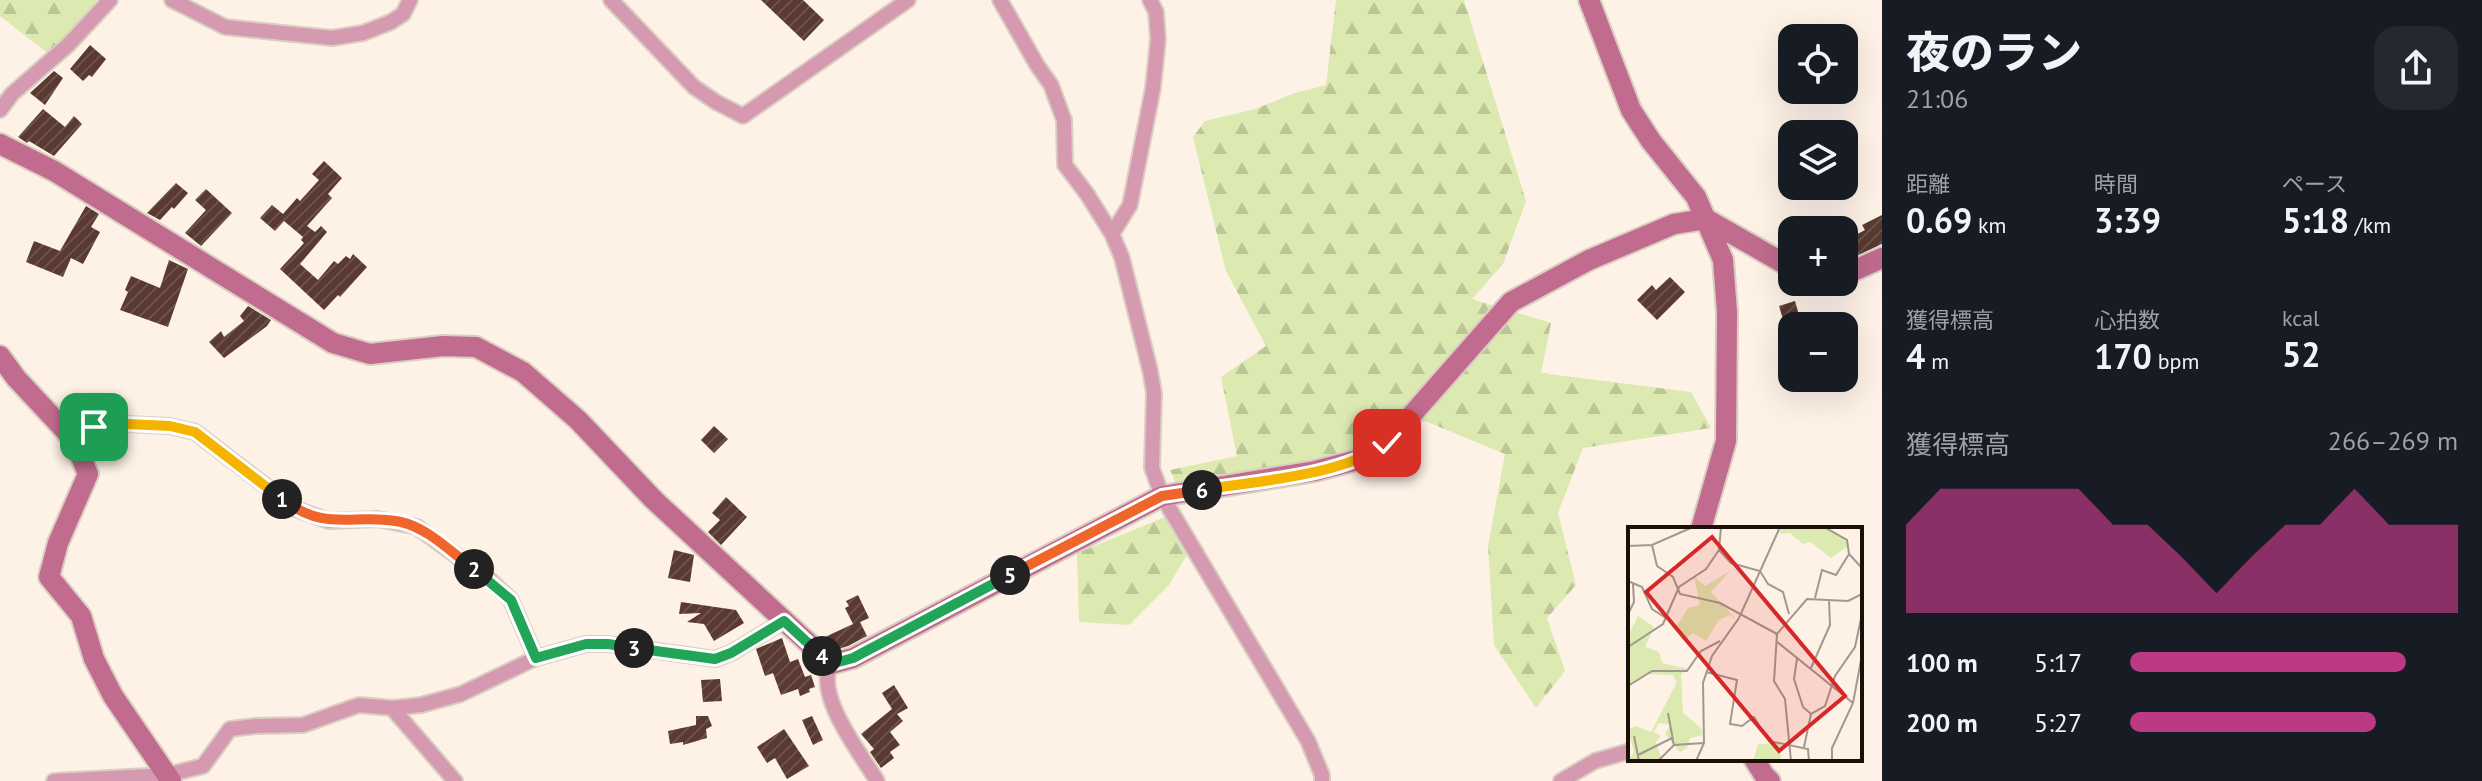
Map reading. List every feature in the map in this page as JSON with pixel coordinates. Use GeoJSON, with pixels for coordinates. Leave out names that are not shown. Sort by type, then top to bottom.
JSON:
{"type":"FeatureCollection","features":[{"type":"Feature","properties":{"kind":"street"},"geometry":{"type":"LineString","coordinates":[[0,110],[12,94],[68,45],[110,0]]}},
{"type":"Feature","properties":{"kind":"street"},"geometry":{"type":"LineString","coordinates":[[172,0],[225,27],[332,38],[363,33],[391,22],[403,14],[410,0]]}},
{"type":"Feature","properties":{"kind":"street"},"geometry":{"type":"LineString","coordinates":[[611,0],[694,87],[743,116],[908,0]]}},
{"type":"Feature","properties":{"kind":"street"},"geometry":{"type":"LineString","coordinates":[[1000,0],[1051,85],[1064,120],[1065,165],[1112,234],[1126,272],[1154,393],[1152,468],[1162,496],[1308,741],[1322,781]]}},
{"type":"Feature","properties":{"kind":"street"},"geometry":{"type":"LineString","coordinates":[[1112,234],[1130,205],[1151,100],[1158,39],[1156,12],[1150,0]]}},
{"type":"Feature","properties":{"kind":"street"},"geometry":{"type":"LineString","coordinates":[[1589,0],[1631,110],[1651,141],[1696,197],[1723,260],[1727,312],[1726,441],[1702,527]]}},
{"type":"Feature","properties":{"kind":"street"},"geometry":{"type":"LineString","coordinates":[[0,144],[54,171],[333,343],[370,354],[443,346],[476,347],[523,372],[578,420],[654,500],[831,664]]}},
{"type":"Feature","properties":{"kind":"street"},"geometry":{"type":"LineString","coordinates":[[877,781],[831,704],[825,674],[831,664],[853,658],[1162,496],[1315,471],[1373,453],[1387,443],[1511,302],[1589,260],[1674,224],[1706,219],[1778,260]]}},
{"type":"Feature","properties":{"kind":"street"},"geometry":{"type":"LineString","coordinates":[[1858,269],[1882,258]]}},
{"type":"Feature","properties":{"kind":"street"},"geometry":{"type":"LineString","coordinates":[[0,356],[16,378],[74,440],[88,474],[58,543],[49,577],[81,616],[94,659],[113,696],[169,778]]}},
{"type":"Feature","properties":{"kind":"street"},"geometry":{"type":"LineString","coordinates":[[74,440],[106,423],[170,426],[195,432],[296,509],[329,521],[378,519],[417,527],[491,581],[511,600],[536,658]]}},
{"type":"Feature","properties":{"kind":"street"},"geometry":{"type":"LineString","coordinates":[[54,781],[169,778],[203,766],[230,729],[303,725],[359,705],[392,708],[421,705],[461,694],[536,658],[586,644],[608,644],[715,659],[731,653],[784,621]]}},
{"type":"Feature","properties":{"kind":"street"},"geometry":{"type":"LineString","coordinates":[[392,708],[455,781]]}},
{"type":"Feature","properties":{"kind":"street"},"geometry":{"type":"LineString","coordinates":[[1561,781],[1595,761],[1628,752]]}},
{"type":"Feature","properties":{"kind":"street"},"geometry":{"type":"LineString","coordinates":[[1755,761],[1770,781]]}},
{"type":"Feature","properties":{"kind":"green space"},"geometry":{"type":"Polygon","coordinates":[[[0,0],[97,0],[54,58],[0,16],[0,0]]]}},
{"type":"Feature","properties":{"kind":"green space"},"geometry":{"type":"Polygon","coordinates":[[[1336,0],[1464,0],[1526,201],[1503,264],[1472,299],[1551,323],[1541,373],[1691,392],[1711,428],[1583,448],[1558,513],[1576,585],[1547,618],[1565,671],[1536,708],[1494,645],[1488,546],[1505,454],[1425,421],[1349,454],[1177,486],[1170,470],[1237,456],[1221,377],[1266,346],[1226,271],[1193,137],[1205,121],[1255,109],[1326,85],[1336,0]]]}},
{"type":"Feature","properties":{"kind":"green space"},"geometry":{"type":"Polygon","coordinates":[[[1180,511],[1197,538],[1169,585],[1129,625],[1079,622],[1077,553],[1180,511]]]}},
{"type":"Feature","properties":{"kind":"building"},"geometry":{"type":"Polygon","coordinates":[[[761,0],[803,0],[824,20],[804,41],[761,0]]]}},
{"type":"Feature","properties":{"kind":"building"},"geometry":{"type":"Polygon","coordinates":[[[90,45],[106,59],[92,77],[89,75],[83,81],[70,69],[90,45]]]}},
{"type":"Feature","properties":{"kind":"building"},"geometry":{"type":"Polygon","coordinates":[[[54,71],[63,78],[45,105],[30,93],[54,71]]]}},
{"type":"Feature","properties":{"kind":"building"},"geometry":{"type":"Polygon","coordinates":[[[43,109],[65,127],[74,116],[82,124],[54,156],[18,137],[43,109]]]}},
{"type":"Feature","properties":{"kind":"building"},"geometry":{"type":"Polygon","coordinates":[[[324,161],[342,178],[328,194],[332,198],[307,226],[315,232],[321,226],[327,232],[300,264],[318,280],[334,261],[338,264],[346,256],[350,259],[353,254],[367,267],[324,310],[280,269],[304,243],[301,240],[303,237],[284,221],[275,231],[260,218],[272,205],[283,214],[297,198],[300,201],[319,180],[312,174],[324,161]]]}},
{"type":"Feature","properties":{"kind":"building"},"geometry":{"type":"Polygon","coordinates":[[[176,183],[188,193],[174,209],[172,207],[160,220],[147,213],[176,183]]]}},
{"type":"Feature","properties":{"kind":"building"},"geometry":{"type":"Polygon","coordinates":[[[206,189],[232,213],[201,246],[185,233],[206,210],[195,200],[206,189]]]}},
{"type":"Feature","properties":{"kind":"building"},"geometry":{"type":"Polygon","coordinates":[[[86,206],[99,214],[91,227],[100,232],[83,264],[71,258],[63,277],[26,262],[34,241],[60,251],[86,206]]]}},
{"type":"Feature","properties":{"kind":"building"},"geometry":{"type":"Polygon","coordinates":[[[1882,215],[1882,244],[1858,255],[1858,234],[1865,230],[1862,225],[1882,215]]]}},
{"type":"Feature","properties":{"kind":"building"},"geometry":{"type":"Polygon","coordinates":[[[169,260],[188,269],[168,327],[120,310],[131,276],[160,288],[169,260]]]}},
{"type":"Feature","properties":{"kind":"building"},"geometry":{"type":"Polygon","coordinates":[[[1670,277],[1685,292],[1657,320],[1637,300],[1652,285],[1656,290],[1670,277]]]}},
{"type":"Feature","properties":{"kind":"building"},"geometry":{"type":"Polygon","coordinates":[[[1795,301],[1798,312],[1781,312],[1779,306],[1795,301]]]}},
{"type":"Feature","properties":{"kind":"building"},"geometry":{"type":"Polygon","coordinates":[[[248,306],[271,320],[224,358],[209,342],[221,331],[224,337],[244,321],[240,316],[248,306]]]}},
{"type":"Feature","properties":{"kind":"building"},"geometry":{"type":"Polygon","coordinates":[[[714,426],[728,439],[714,453],[701,440],[714,426]]]}},
{"type":"Feature","properties":{"kind":"building"},"geometry":{"type":"Polygon","coordinates":[[[726,497],[747,517],[721,545],[708,532],[720,520],[712,513],[726,497]]]}},
{"type":"Feature","properties":{"kind":"building"},"geometry":{"type":"Polygon","coordinates":[[[674,550],[694,555],[690,582],[668,578],[674,550]]]}},
{"type":"Feature","properties":{"kind":"building"},"geometry":{"type":"Polygon","coordinates":[[[858,595],[869,618],[860,622],[867,636],[835,650],[825,637],[853,624],[845,608],[849,606],[846,601],[858,595]]]}},
{"type":"Feature","properties":{"kind":"building"},"geometry":{"type":"Polygon","coordinates":[[[681,602],[736,610],[744,623],[714,641],[704,624],[687,622],[701,613],[679,614],[681,602]]]}},
{"type":"Feature","properties":{"kind":"building"},"geometry":{"type":"Polygon","coordinates":[[[782,638],[790,662],[798,659],[805,677],[811,675],[815,687],[809,689],[810,692],[800,696],[798,689],[781,695],[773,673],[765,676],[756,649],[782,638]]]}},
{"type":"Feature","properties":{"kind":"building"},"geometry":{"type":"Polygon","coordinates":[[[720,679],[722,701],[703,702],[701,680],[720,679]]]}},
{"type":"Feature","properties":{"kind":"building"},"geometry":{"type":"Polygon","coordinates":[[[894,685],[908,708],[897,714],[903,721],[890,732],[900,745],[890,752],[894,758],[881,768],[870,752],[874,749],[861,734],[892,709],[882,693],[894,685]]]}},
{"type":"Feature","properties":{"kind":"building"},"geometry":{"type":"Polygon","coordinates":[[[696,716],[708,716],[712,726],[706,729],[707,738],[683,745],[683,742],[670,744],[668,731],[696,725],[696,716]]]}},
{"type":"Feature","properties":{"kind":"building"},"geometry":{"type":"Polygon","coordinates":[[[812,716],[823,740],[813,745],[802,720],[812,716]]]}},
{"type":"Feature","properties":{"kind":"building"},"geometry":{"type":"Polygon","coordinates":[[[784,729],[809,766],[787,779],[775,758],[767,763],[757,747],[784,729]]]}},
{"type":"Feature","properties":{"kind":"route"},"geometry":{"type":"LineString","coordinates":[[94,427],[106,423],[170,426],[195,432],[296,509],[329,521],[378,519],[417,527],[491,581],[511,600],[536,658],[586,644],[608,644],[715,659],[731,653],[784,621],[831,664],[853,658],[1162,496],[1315,471],[1361,459],[1387,443]]}}]}
